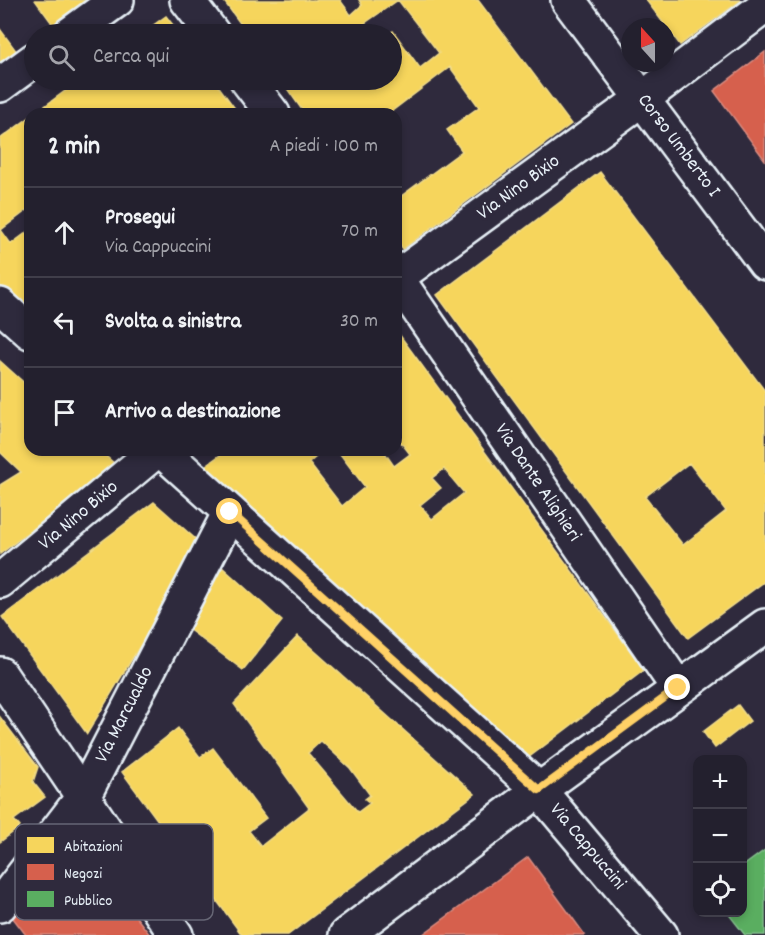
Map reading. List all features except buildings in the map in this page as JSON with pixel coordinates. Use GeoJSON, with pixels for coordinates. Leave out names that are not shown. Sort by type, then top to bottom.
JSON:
{"type":"FeatureCollection","features":[{"type":"Feature","properties":{"kind":"street"},"geometry":{"type":"LineString","coordinates":[[84,24],[117,0]]}},
{"type":"Feature","properties":{"kind":"street"},"geometry":{"type":"LineString","coordinates":[[187,0],[205,24]]}},
{"type":"Feature","properties":{"kind":"street","name":"Corso Umberto I"},"geometry":{"type":"LineString","coordinates":[[568,0],[765,263]]}},
{"type":"Feature","properties":{"kind":"street","name":"Via Nino Bixio"},"geometry":{"type":"LineString","coordinates":[[402,273],[642,99],[765,6]]}},
{"type":"Feature","properties":{"kind":"street"},"geometry":{"type":"LineString","coordinates":[[0,85],[24,67]]}},
{"type":"Feature","properties":{"kind":"street"},"geometry":{"type":"LineString","coordinates":[[255,90],[268,108]]}},
{"type":"Feature","properties":{"kind":"street","name":"Via Dante Alighieri"},"geometry":{"type":"LineString","coordinates":[[402,286],[678,688]]}},
{"type":"Feature","properties":{"kind":"street"},"geometry":{"type":"LineString","coordinates":[[0,305],[24,327]]}},
{"type":"Feature","properties":{"kind":"street","name":"Via Nino Bixio"},"geometry":{"type":"LineString","coordinates":[[0,581],[152,456]]}},
{"type":"Feature","properties":{"kind":"street","name":"Via Cappuccini"},"geometry":{"type":"LineString","coordinates":[[166,456],[539,790],[661,935]]}},
{"type":"Feature","properties":{"kind":"street","name":"Via Marcualdo"},"geometry":{"type":"LineString","coordinates":[[62,824],[83,797],[230,512]]}},
{"type":"Feature","properties":{"kind":"street"},"geometry":{"type":"LineString","coordinates":[[346,935],[539,790],[765,626]]}},
{"type":"Feature","properties":{"kind":"street"},"geometry":{"type":"LineString","coordinates":[[0,674],[101,824]]}},
{"type":"Feature","properties":{"kind":"street","name":"Via Marcualdo"},"geometry":{"type":"LineString","coordinates":[[0,905],[15,885]]}},
{"type":"Feature","properties":{"kind":"street"},"geometry":{"type":"LineString","coordinates":[[166,920],[176,935]]}},
{"type":"Feature","properties":{"kind":"route"},"geometry":{"type":"LineString","coordinates":[[230,512],[539,790],[678,688]]}}]}
